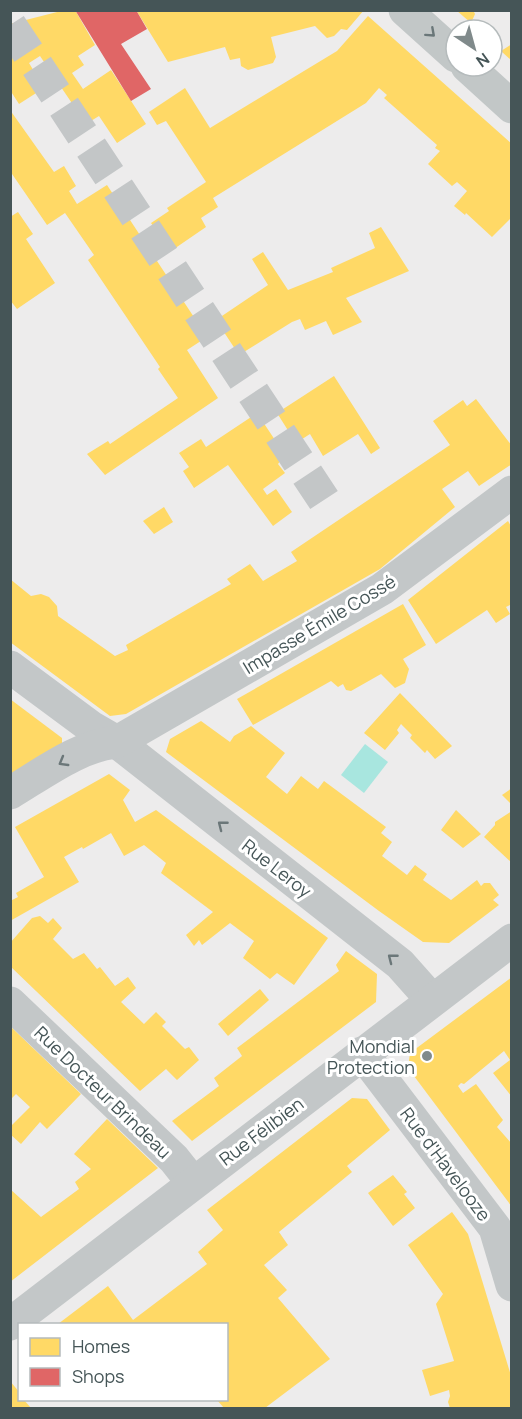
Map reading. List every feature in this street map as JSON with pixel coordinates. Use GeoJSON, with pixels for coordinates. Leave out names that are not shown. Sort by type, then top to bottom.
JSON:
{"type":"FeatureCollection","features":[{"type":"Feature","properties":{"kind":"main road"},"geometry":{"type":"LineString","coordinates":[[405,10],[444,45]]}},
{"type":"Feature","properties":{"kind":"main road"},"geometry":{"type":"LineString","coordinates":[[479,78],[512,107]]}},
{"type":"Feature","properties":{"kind":"street","name":"Impasse Émile Cossé"},"geometry":{"type":"LineString","coordinates":[[10,793],[83,750],[102,743],[117,742],[382,589],[512,492]]}},
{"type":"Feature","properties":{"kind":"street","name":"Rue Leroy"},"geometry":{"type":"LineString","coordinates":[[10,667],[92,728],[117,742],[400,964],[432,1000]]}},
{"type":"Feature","properties":{"kind":"street","name":"Rue Félibien"},"geometry":{"type":"LineString","coordinates":[[10,1324],[512,940]]}},
{"type":"Feature","properties":{"kind":"street","name":"Rue Docteur Brindeau"},"geometry":{"type":"LineString","coordinates":[[10,1004],[174,1159],[193,1183]]}},
{"type":"Feature","properties":{"kind":"street","name":"Rue d'Havelooze"},"geometry":{"type":"LineString","coordinates":[[362,1053],[495,1228],[512,1285]]}},
{"type":"Feature","properties":{"kind":"water"},"geometry":{"type":"Polygon","coordinates":[[[365,744],[388,762],[364,793],[341,775],[365,744]]]}},
{"type":"Feature","properties":{"kind":"building: Homes"},"geometry":{"type":"Polygon","coordinates":[[[65,10],[75,10],[95,45],[78,56],[84,65],[72,73],[83,89],[111,70],[146,124],[117,143],[99,116],[86,124],[40,56],[29,63],[44,88],[19,104],[10,90],[10,24],[65,10]]]}},
{"type":"Feature","properties":{"kind":"building: Homes"},"geometry":{"type":"Polygon","coordinates":[[[136,10],[364,10],[347,30],[341,29],[334,36],[327,38],[315,26],[271,37],[276,57],[273,63],[248,70],[241,66],[240,58],[230,60],[225,47],[168,62],[136,10]]]}},
{"type":"Feature","properties":{"kind":"building: Homes"},"geometry":{"type":"Polygon","coordinates":[[[456,10],[473,10],[475,14],[473,18],[465,18],[456,10]]]}},
{"type":"Feature","properties":{"kind":"building: Homes"},"geometry":{"type":"Polygon","coordinates":[[[368,16],[512,144],[512,217],[492,237],[466,213],[465,215],[454,206],[467,191],[457,182],[452,186],[428,164],[440,151],[435,148],[437,145],[384,98],[387,95],[379,88],[366,103],[213,198],[218,207],[201,218],[206,227],[171,251],[151,223],[169,211],[167,208],[206,182],[166,121],[157,125],[149,112],[185,88],[210,128],[337,51],[368,16]]]}},
{"type":"Feature","properties":{"kind":"building: Homes"},"geometry":{"type":"Polygon","coordinates":[[[512,44],[512,61],[504,54],[504,49],[512,44]]]}},
{"type":"Feature","properties":{"kind":"building: Homes"},"geometry":{"type":"Polygon","coordinates":[[[10,110],[54,172],[64,166],[76,186],[69,191],[77,204],[107,185],[207,337],[187,350],[218,398],[105,475],[87,454],[108,441],[110,444],[178,398],[158,369],[160,367],[88,260],[94,255],[65,213],[47,225],[10,171],[10,110]]]}},
{"type":"Feature","properties":{"kind":"building: Homes"},"geometry":{"type":"Polygon","coordinates":[[[18,212],[33,234],[26,239],[55,283],[17,309],[10,300],[10,217],[18,212]]]}},
{"type":"Feature","properties":{"kind":"building: Homes"},"geometry":{"type":"Polygon","coordinates":[[[381,227],[409,271],[346,298],[362,322],[333,335],[326,321],[305,330],[300,319],[239,355],[216,320],[268,285],[252,259],[263,252],[288,290],[333,272],[331,268],[375,248],[369,233],[381,227]]]}},
{"type":"Feature","properties":{"kind":"building: Homes"},"geometry":{"type":"Polygon","coordinates":[[[334,376],[380,448],[371,454],[358,434],[323,456],[310,434],[296,443],[277,413],[334,376]]]}},
{"type":"Feature","properties":{"kind":"building: Homes"},"geometry":{"type":"Polygon","coordinates":[[[476,399],[512,446],[512,464],[479,486],[468,471],[442,489],[455,507],[380,569],[126,714],[110,716],[10,642],[10,579],[31,596],[41,594],[49,597],[57,606],[58,616],[115,656],[128,650],[126,645],[231,584],[227,579],[250,564],[263,581],[297,561],[291,552],[450,445],[433,421],[463,400],[467,406],[476,399]]]}},
{"type":"Feature","properties":{"kind":"building: Homes"},"geometry":{"type":"Polygon","coordinates":[[[257,413],[285,455],[278,464],[285,473],[263,489],[267,495],[276,489],[292,512],[273,526],[228,465],[194,488],[183,471],[189,467],[179,453],[201,439],[206,447],[257,413]]]}},
{"type":"Feature","properties":{"kind":"building: Homes"},"geometry":{"type":"Polygon","coordinates":[[[164,507],[173,522],[154,534],[143,521],[164,507]]]}},
{"type":"Feature","properties":{"kind":"building: Homes"},"geometry":{"type":"Polygon","coordinates":[[[508,521],[512,528],[512,604],[506,607],[510,614],[496,623],[487,610],[436,644],[408,600],[508,521]]]}},
{"type":"Feature","properties":{"kind":"building: Homes"},"geometry":{"type":"Polygon","coordinates":[[[403,604],[426,645],[403,659],[409,669],[405,683],[395,688],[381,674],[351,691],[346,690],[343,684],[338,687],[331,681],[253,725],[237,699],[403,604]]]}},
{"type":"Feature","properties":{"kind":"building: Homes"},"geometry":{"type":"Polygon","coordinates":[[[400,693],[452,746],[435,759],[427,750],[425,753],[410,738],[412,735],[401,724],[397,730],[399,733],[385,750],[364,733],[400,693]]]}},
{"type":"Feature","properties":{"kind":"building: Homes"},"geometry":{"type":"Polygon","coordinates":[[[10,699],[62,738],[62,752],[10,785],[10,699]]]}},
{"type":"Feature","properties":{"kind":"building: Homes"},"geometry":{"type":"Polygon","coordinates":[[[201,721],[230,742],[234,736],[251,726],[285,753],[266,777],[287,794],[301,776],[318,789],[324,781],[386,827],[381,833],[392,842],[382,856],[407,875],[415,865],[427,874],[423,880],[451,900],[477,880],[481,886],[484,883],[490,883],[499,895],[493,900],[499,905],[449,943],[423,942],[166,752],[170,739],[201,721]]]}},
{"type":"Feature","properties":{"kind":"building: Homes"},"geometry":{"type":"Polygon","coordinates":[[[109,774],[130,790],[123,800],[135,822],[156,810],[328,938],[294,985],[277,973],[270,979],[243,958],[254,941],[230,923],[202,945],[199,940],[194,946],[186,935],[213,912],[161,873],[166,863],[144,845],[124,856],[111,833],[64,857],[79,882],[10,921],[10,898],[12,900],[18,897],[16,893],[44,877],[15,827],[109,774]]]}},
{"type":"Feature","properties":{"kind":"building: Homes"},"geometry":{"type":"Polygon","coordinates":[[[512,788],[512,805],[502,795],[512,788]]]}},
{"type":"Feature","properties":{"kind":"building: Homes"},"geometry":{"type":"Polygon","coordinates":[[[456,810],[481,834],[463,848],[441,830],[456,810]]]}},
{"type":"Feature","properties":{"kind":"building: Homes"},"geometry":{"type":"Polygon","coordinates":[[[512,811],[512,863],[484,837],[495,822],[512,811]]]}},
{"type":"Feature","properties":{"kind":"building: Homes"},"geometry":{"type":"Polygon","coordinates":[[[40,916],[48,923],[53,918],[62,928],[53,939],[73,959],[84,953],[97,969],[100,967],[115,986],[128,977],[136,988],[121,1002],[144,1024],[156,1012],[166,1022],[162,1026],[185,1049],[189,1047],[199,1060],[177,1080],[166,1069],[140,1091],[10,966],[10,943],[32,918],[40,916]]]}},
{"type":"Feature","properties":{"kind":"building: Homes"},"geometry":{"type":"Polygon","coordinates":[[[346,951],[377,974],[376,1002],[192,1141],[172,1121],[219,1086],[214,1078],[242,1056],[237,1048],[339,971],[336,965],[346,951]]]}},
{"type":"Feature","properties":{"kind":"building: Homes"},"geometry":{"type":"Polygon","coordinates":[[[512,977],[512,1097],[493,1073],[510,1060],[504,1051],[464,1084],[461,1083],[458,1086],[463,1093],[476,1084],[503,1120],[497,1127],[512,1144],[512,1207],[408,1068],[410,1053],[512,977]]]}},
{"type":"Feature","properties":{"kind":"building: Homes"},"geometry":{"type":"Polygon","coordinates":[[[260,989],[269,1000],[228,1036],[218,1024],[260,989]]]}},
{"type":"Feature","properties":{"kind":"building: Homes"},"geometry":{"type":"Polygon","coordinates":[[[10,1026],[81,1094],[47,1129],[40,1122],[21,1144],[10,1134],[10,1127],[30,1107],[16,1094],[10,1100],[10,1026]]]}},
{"type":"Feature","properties":{"kind":"building: Homes"},"geometry":{"type":"Polygon","coordinates":[[[352,1098],[367,1099],[390,1130],[347,1166],[352,1172],[279,1232],[288,1245],[264,1265],[287,1290],[278,1298],[330,1359],[265,1408],[224,1408],[218,1401],[228,1401],[228,1323],[59,1323],[108,1286],[133,1320],[207,1264],[198,1252],[223,1230],[207,1210],[352,1098]]]}},
{"type":"Feature","properties":{"kind":"building: Homes"},"geometry":{"type":"Polygon","coordinates":[[[107,1119],[158,1168],[10,1282],[10,1189],[41,1217],[79,1189],[75,1182],[91,1169],[74,1154],[107,1119]]]}},
{"type":"Feature","properties":{"kind":"building: Homes"},"geometry":{"type":"Polygon","coordinates":[[[393,1175],[407,1192],[404,1194],[415,1208],[393,1226],[368,1193],[393,1175]]]}},
{"type":"Feature","properties":{"kind":"building: Homes"},"geometry":{"type":"Polygon","coordinates":[[[452,1212],[468,1234],[512,1379],[512,1408],[450,1408],[449,1390],[430,1396],[422,1370],[454,1361],[436,1304],[443,1294],[408,1245],[452,1212]]]}},
{"type":"Feature","properties":{"kind":"building: Homes"},"geometry":{"type":"Polygon","coordinates":[[[10,1381],[18,1391],[18,1401],[25,1401],[31,1408],[10,1408],[10,1381]]]}},
{"type":"Feature","properties":{"kind":"building: Shops"},"geometry":{"type":"Polygon","coordinates":[[[75,10],[136,10],[147,29],[121,44],[151,89],[131,101],[75,10]]]}},
{"type":"Feature","properties":{"kind":"tunnel"},"geometry":{"type":"LineString","coordinates":[[10,25],[324,500]]}},
{"type":"Feature","properties":{"kind":"place","name":"Mondial Protection"},"geometry":{"type":"Point","coordinates":[427,1056]}}]}
